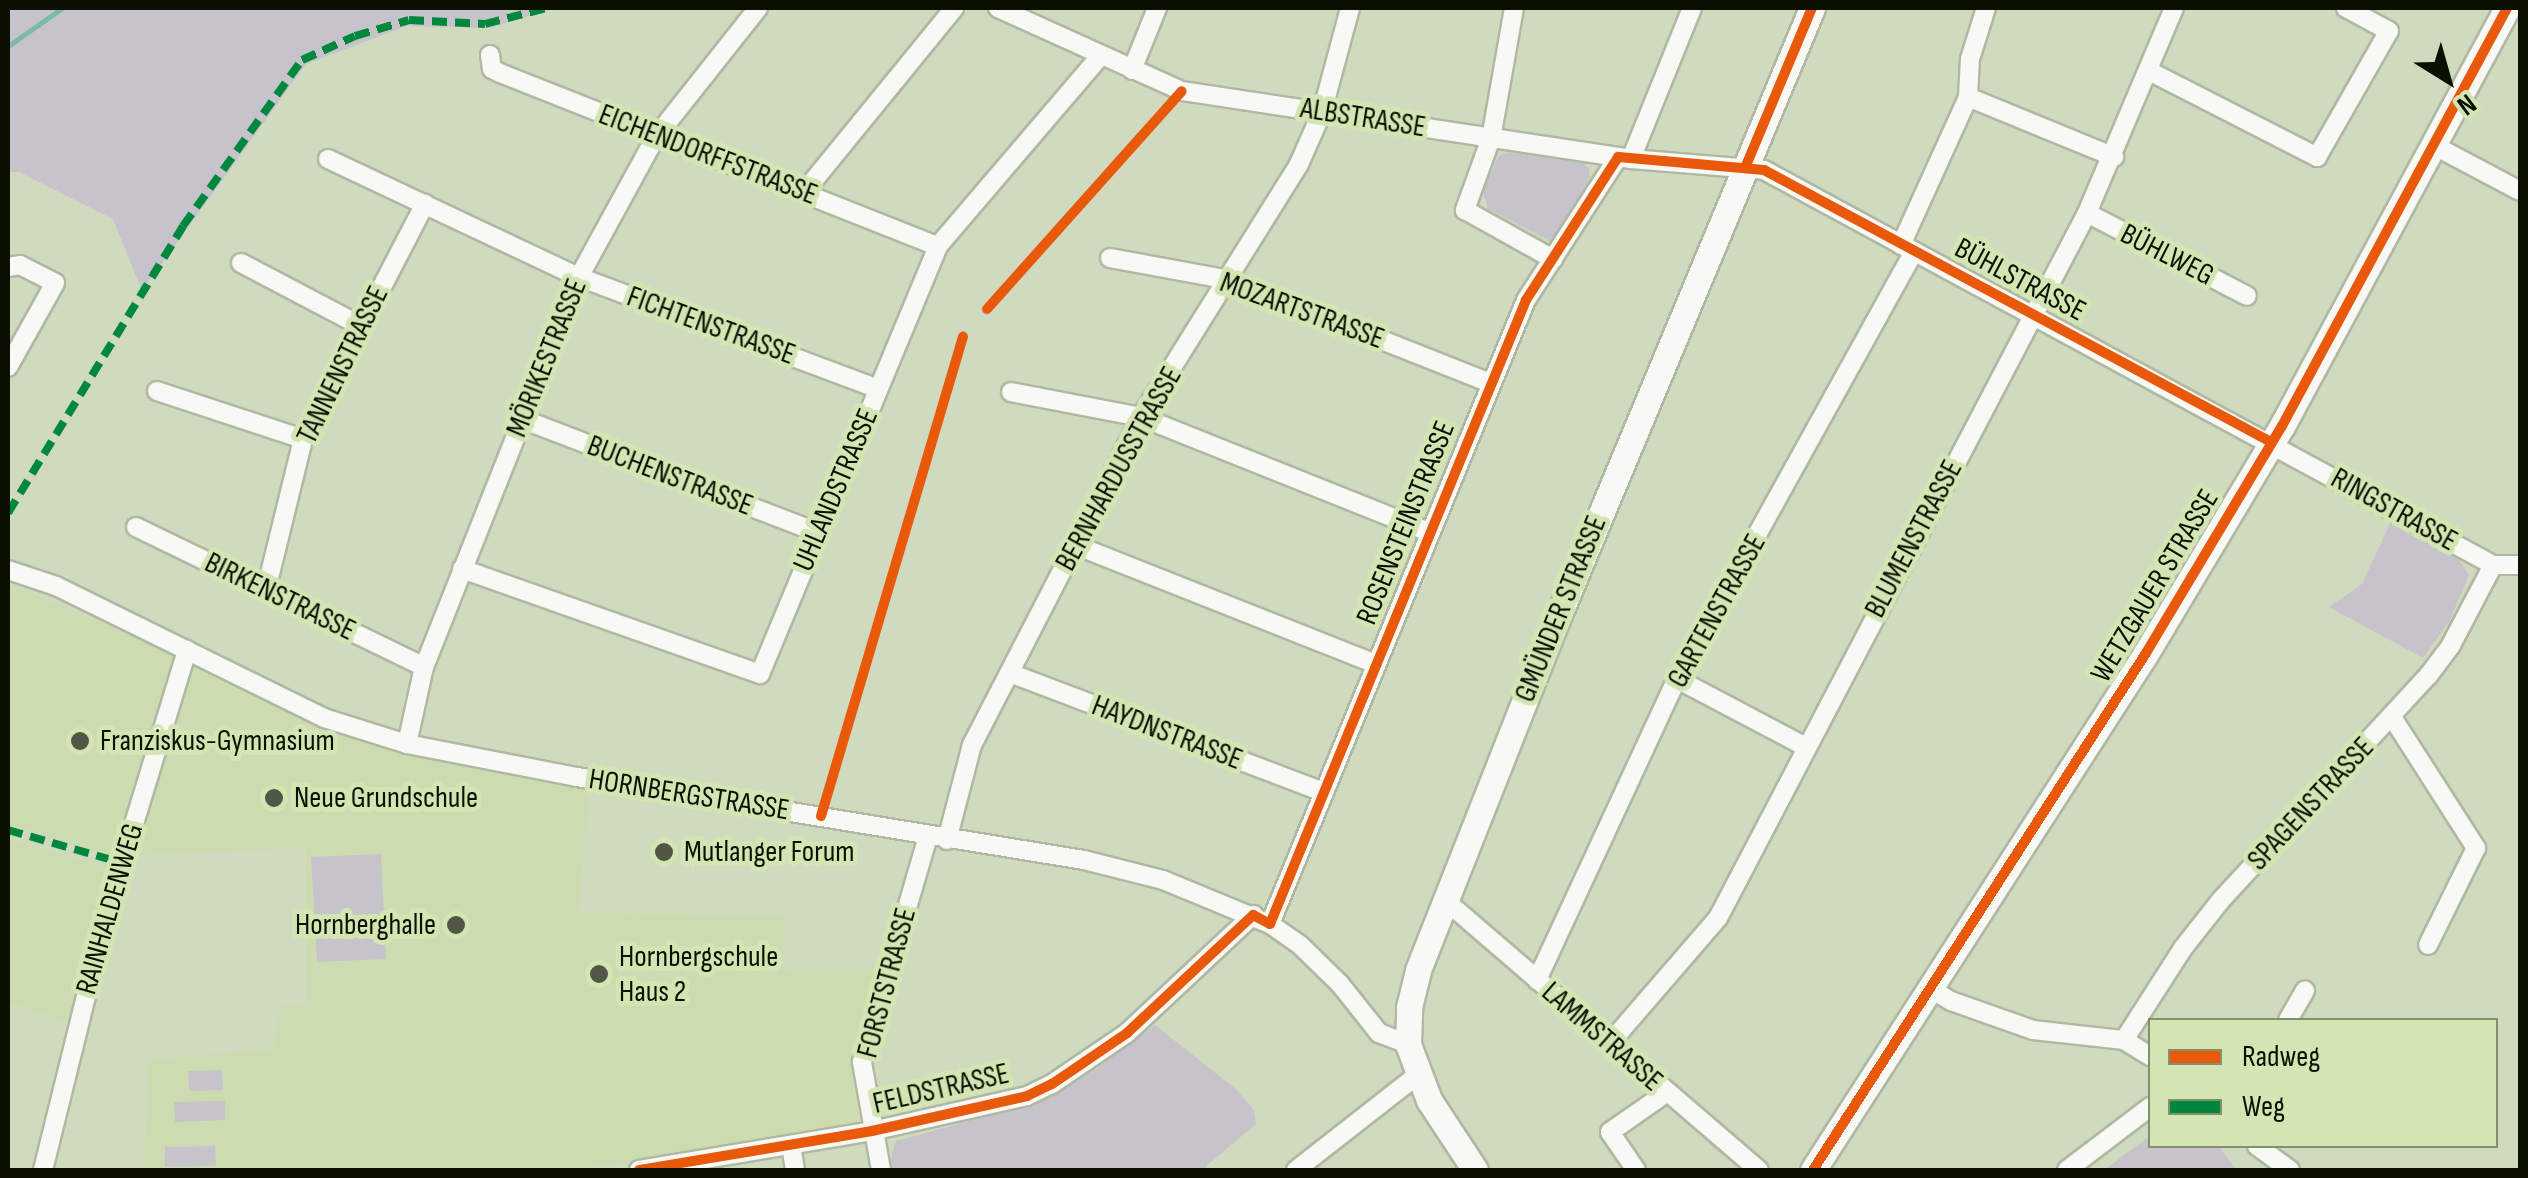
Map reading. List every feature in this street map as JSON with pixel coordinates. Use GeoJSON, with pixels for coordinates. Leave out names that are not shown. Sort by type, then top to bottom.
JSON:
{"type":"FeatureCollection","features":[{"type":"Feature","properties":{"kind":"street","name":"MÖRIKESTRASSE"},"geometry":{"type":"LineString","coordinates":[[407,744],[424,666],[579,277],[656,138],[758,8]]}},
{"type":"Feature","properties":{"kind":"street"},"geometry":{"type":"LineString","coordinates":[[805,190],[954,8]]}},
{"type":"Feature","properties":{"kind":"street","name":"ALBSTRASSE"},"geometry":{"type":"LineString","coordinates":[[998,8],[1182,91],[1625,158],[1754,169]]}},
{"type":"Feature","properties":{"kind":"street"},"geometry":{"type":"LineString","coordinates":[[1132,70],[1158,8]]}},
{"type":"Feature","properties":{"kind":"street","name":"BERNHARDUSSTRASSE"},"geometry":{"type":"LineString","coordinates":[[937,838],[972,746],[1141,418],[1299,164],[1322,112],[1350,8]]}},
{"type":"Feature","properties":{"kind":"street"},"geometry":{"type":"LineString","coordinates":[[1514,8],[1491,138],[1465,210],[1553,259]]}},
{"type":"Feature","properties":{"kind":"street","name":"ROSENSTEINSTRASSE"},"geometry":{"type":"LineString","coordinates":[[1261,920],[1324,792],[1526,300],[1625,158],[1692,8]]}},
{"type":"Feature","properties":{"kind":"street","name":"GMÜNDER STRASSE"},"geometry":{"type":"LineString","coordinates":[[1464,1166],[1408,1044],[1409,1007],[1418,970],[1539,664],[1754,169],[1812,8]]}},
{"type":"Feature","properties":{"kind":"street","name":"GARTENSTRASSE"},"geometry":{"type":"LineString","coordinates":[[1538,980],[1677,679],[1908,248],[1968,96],[1970,60],[1987,8]]}},
{"type":"Feature","properties":{"kind":"street","name":"BLUMENSTRASSE"},"geometry":{"type":"LineString","coordinates":[[1610,1043],[1718,918],[1804,746],[2087,213],[2174,8]]}},
{"type":"Feature","properties":{"kind":"street"},"geometry":{"type":"LineString","coordinates":[[2148,71],[2317,157],[2390,31],[2346,8]]}},
{"type":"Feature","properties":{"kind":"street","name":"WETZGAUER STRASSE"},"geometry":{"type":"LineString","coordinates":[[1813,1170],[2146,653],[2271,442],[2507,8]]}},
{"type":"Feature","properties":{"kind":"street","name":"EICHENDORFFSTRASSE"},"geometry":{"type":"LineString","coordinates":[[490,55],[492,68],[500,72],[656,138],[805,190],[938,246]]}},
{"type":"Feature","properties":{"kind":"street","name":"UHLANDSTRASSE"},"geometry":{"type":"LineString","coordinates":[[462,570],[760,674],[938,246],[1101,55]]}},
{"type":"Feature","properties":{"kind":"street"},"geometry":{"type":"LineString","coordinates":[[1968,96],[2114,157]]}},
{"type":"Feature","properties":{"kind":"street"},"geometry":{"type":"LineString","coordinates":[[2433,145],[2520,191]]}},
{"type":"Feature","properties":{"kind":"street","name":"FICHTENSTRASSE"},"geometry":{"type":"LineString","coordinates":[[328,159],[579,277],[878,388]]}},
{"type":"Feature","properties":{"kind":"street","name":"BÜHLSTRASSE"},"geometry":{"type":"LineString","coordinates":[[1754,169],[2271,442]]}},
{"type":"Feature","properties":{"kind":"street","name":"TANNENSTRASSE"},"geometry":{"type":"LineString","coordinates":[[266,590],[304,440],[359,326],[425,204]]}},
{"type":"Feature","properties":{"kind":"street","name":"BÜHLWEG"},"geometry":{"type":"LineString","coordinates":[[2087,213],[2246,296]]}},
{"type":"Feature","properties":{"kind":"street","name":"MOZARTSTRASSE"},"geometry":{"type":"LineString","coordinates":[[1110,258],[1230,280],[1490,384]]}},
{"type":"Feature","properties":{"kind":"street"},"geometry":{"type":"LineString","coordinates":[[242,263],[359,326]]}},
{"type":"Feature","properties":{"kind":"street"},"geometry":{"type":"LineString","coordinates":[[8,267],[20,265],[55,283],[8,367]]}},
{"type":"Feature","properties":{"kind":"street"},"geometry":{"type":"LineString","coordinates":[[157,391],[304,440]]}},
{"type":"Feature","properties":{"kind":"street"},"geometry":{"type":"LineString","coordinates":[[1010,392],[1141,418],[1429,532]]}},
{"type":"Feature","properties":{"kind":"street","name":"BUCHENSTRASSE"},"geometry":{"type":"LineString","coordinates":[[522,419],[818,533]]}},
{"type":"Feature","properties":{"kind":"street","name":"RINGSTRASSE"},"geometry":{"type":"LineString","coordinates":[[2271,442],[2492,565],[2520,565]]}},
{"type":"Feature","properties":{"kind":"street","name":"BIRKENSTRASSE"},"geometry":{"type":"LineString","coordinates":[[136,528],[424,666]]}},
{"type":"Feature","properties":{"kind":"street"},"geometry":{"type":"LineString","coordinates":[[1074,545],[1376,664]]}},
{"type":"Feature","properties":{"kind":"street","name":"SPAGENSTRASSE"},"geometry":{"type":"LineString","coordinates":[[2124,1040],[2183,948],[2221,900],[2392,717],[2451,645],[2492,565]]}},
{"type":"Feature","properties":{"kind":"street","name":"HORNBERGSTRASSE"},"geometry":{"type":"LineString","coordinates":[[8,570],[56,586],[324,718],[407,744],[937,838],[1084,860],[1163,880],[1261,920],[1300,945],[1340,984],[1379,1033],[1408,1044]]}},
{"type":"Feature","properties":{"kind":"street","name":"RAINHALDENWEG"},"geometry":{"type":"LineString","coordinates":[[44,1170],[94,962],[187,650]]}},
{"type":"Feature","properties":{"kind":"street","name":"HAYDNSTRASSE"},"geometry":{"type":"LineString","coordinates":[[1010,673],[1324,792]]}},
{"type":"Feature","properties":{"kind":"street"},"geometry":{"type":"LineString","coordinates":[[1677,679],[1804,746]]}},
{"type":"Feature","properties":{"kind":"street"},"geometry":{"type":"LineString","coordinates":[[2392,717],[2476,848],[2428,945]]}},
{"type":"Feature","properties":{"kind":"street","name":"FORSTSTRASSE"},"geometry":{"type":"LineString","coordinates":[[881,1170],[862,1062],[937,838]]}},
{"type":"Feature","properties":{"kind":"street","name":"LAMMSTRASSE"},"geometry":{"type":"LineString","coordinates":[[1446,901],[1759,1170]]}},
{"type":"Feature","properties":{"kind":"street","name":"FELDSTRASSE"},"geometry":{"type":"LineString","coordinates":[[640,1170],[997,1106],[1052,1084],[1127,1033],[1261,920]]}},
{"type":"Feature","properties":{"kind":"street"},"geometry":{"type":"LineString","coordinates":[[1930,988],[1951,1001],[2034,1030],[2124,1040],[2148,1055]]}},
{"type":"Feature","properties":{"kind":"street"},"geometry":{"type":"LineString","coordinates":[[2289,1018],[2305,990]]}},
{"type":"Feature","properties":{"kind":"street"},"geometry":{"type":"LineString","coordinates":[[1296,1170],[1419,1074]]}},
{"type":"Feature","properties":{"kind":"street"},"geometry":{"type":"LineString","coordinates":[[1636,1170],[1610,1132],[1666,1093]]}},
{"type":"Feature","properties":{"kind":"street"},"geometry":{"type":"LineString","coordinates":[[2067,1170],[2148,1109]]}},
{"type":"Feature","properties":{"kind":"street"},"geometry":{"type":"LineString","coordinates":[[790,1144],[795,1170]]}},
{"type":"Feature","properties":{"kind":"street"},"geometry":{"type":"LineString","coordinates":[[2260,1148],[2290,1170]]}},
{"type":"Feature","properties":{"kind":"shaded area"},"geometry":{"type":"Polygon","coordinates":[[[8,8],[555,8],[490,28],[407,26],[306,64],[142,291],[113,219],[19,172],[8,172],[8,8]]]}},
{"type":"Feature","properties":{"kind":"shaded area"},"geometry":{"type":"Polygon","coordinates":[[[1507,152],[1583,163],[1589,168],[1590,177],[1558,245],[1488,209],[1483,192],[1498,157],[1507,152]]]}},
{"type":"Feature","properties":{"kind":"shaded area"},"geometry":{"type":"Polygon","coordinates":[[[2391,521],[2458,558],[2469,575],[2449,622],[2423,658],[2329,607],[2362,584],[2391,521]]]}},
{"type":"Feature","properties":{"kind":"shaded area","name":"Franziskus-Gymnasium"},"geometry":{"type":"Polygon","coordinates":[[[8,583],[179,657],[117,858],[8,824],[8,583]]]}},
{"type":"Feature","properties":{"kind":"shaded area"},"geometry":{"type":"Polygon","coordinates":[[[193,666],[394,752],[589,789],[578,913],[785,915],[781,970],[878,967],[873,1007],[855,1062],[857,1123],[574,1170],[144,1170],[149,1060],[275,1049],[280,1007],[306,1005],[306,848],[137,855],[193,666]]]}},
{"type":"Feature","properties":{"kind":"shaded area"},"geometry":{"type":"Polygon","coordinates":[[[8,838],[112,869],[68,1022],[8,1002],[8,838]]]}},
{"type":"Feature","properties":{"kind":"shaded area"},"geometry":{"type":"Polygon","coordinates":[[[381,854],[386,959],[317,962],[311,857],[381,854]]]}},
{"type":"Feature","properties":{"kind":"shaded area"},"geometry":{"type":"Polygon","coordinates":[[[1155,1025],[1237,1090],[1254,1110],[1256,1124],[1206,1166],[1207,1170],[892,1170],[889,1164],[896,1141],[1043,1101],[1095,1070],[1155,1025]]]}},
{"type":"Feature","properties":{"kind":"shaded area"},"geometry":{"type":"Polygon","coordinates":[[[222,1070],[223,1090],[189,1091],[188,1071],[222,1070]]]}},
{"type":"Feature","properties":{"kind":"shaded area"},"geometry":{"type":"Polygon","coordinates":[[[225,1101],[225,1120],[175,1122],[174,1102],[225,1101]]]}},
{"type":"Feature","properties":{"kind":"shaded area"},"geometry":{"type":"Polygon","coordinates":[[[2148,1137],[2148,1148],[2220,1148],[2237,1170],[2104,1170],[2148,1137]]]}},
{"type":"Feature","properties":{"kind":"shaded area"},"geometry":{"type":"Polygon","coordinates":[[[215,1146],[216,1166],[165,1167],[165,1147],[215,1146]]]}},
{"type":"Feature","properties":{"kind":"waterway"},"geometry":{"type":"LineString","coordinates":[[8,46],[62,8]]}},
{"type":"Feature","properties":{"kind":"marked path"},"geometry":{"type":"LineString","coordinates":[[8,513],[183,226],[302,60],[355,36],[409,20],[485,24],[546,8]]}},
{"type":"Feature","properties":{"kind":"marked path"},"geometry":{"type":"LineString","coordinates":[[8,830],[122,863]]}},
{"type":"Feature","properties":{"kind":"cycle path"},"geometry":{"type":"LineString","coordinates":[[1745,168],[1812,8]]}},
{"type":"Feature","properties":{"kind":"cycle path"},"geometry":{"type":"LineString","coordinates":[[1813,1170],[2146,653],[2282,426],[2507,8]]}},
{"type":"Feature","properties":{"kind":"cycle path"},"geometry":{"type":"LineString","coordinates":[[987,309],[1182,91]]}},
{"type":"Feature","properties":{"kind":"cycle path"},"geometry":{"type":"LineString","coordinates":[[639,1170],[872,1131],[1027,1096],[1052,1084],[1127,1033],[1253,915],[1270,924],[1526,300],[1618,157],[1764,170],[2271,442]]}},
{"type":"Feature","properties":{"kind":"cycle path"},"geometry":{"type":"LineString","coordinates":[[821,816],[963,337]]}},
{"type":"Feature","properties":{"kind":"place","name":"Franziskus-Gymnasium"},"geometry":{"type":"Point","coordinates":[80,741]}},
{"type":"Feature","properties":{"kind":"place","name":"Neue Grundschule"},"geometry":{"type":"Point","coordinates":[274,798]}},
{"type":"Feature","properties":{"kind":"place","name":"Mutlanger Forum"},"geometry":{"type":"Point","coordinates":[664,852]}},
{"type":"Feature","properties":{"kind":"place","name":"Hornberghalle"},"geometry":{"type":"Point","coordinates":[456,925]}},
{"type":"Feature","properties":{"kind":"place","name":"Hornbergschule Haus 2"},"geometry":{"type":"Point","coordinates":[599,974]}}]}
